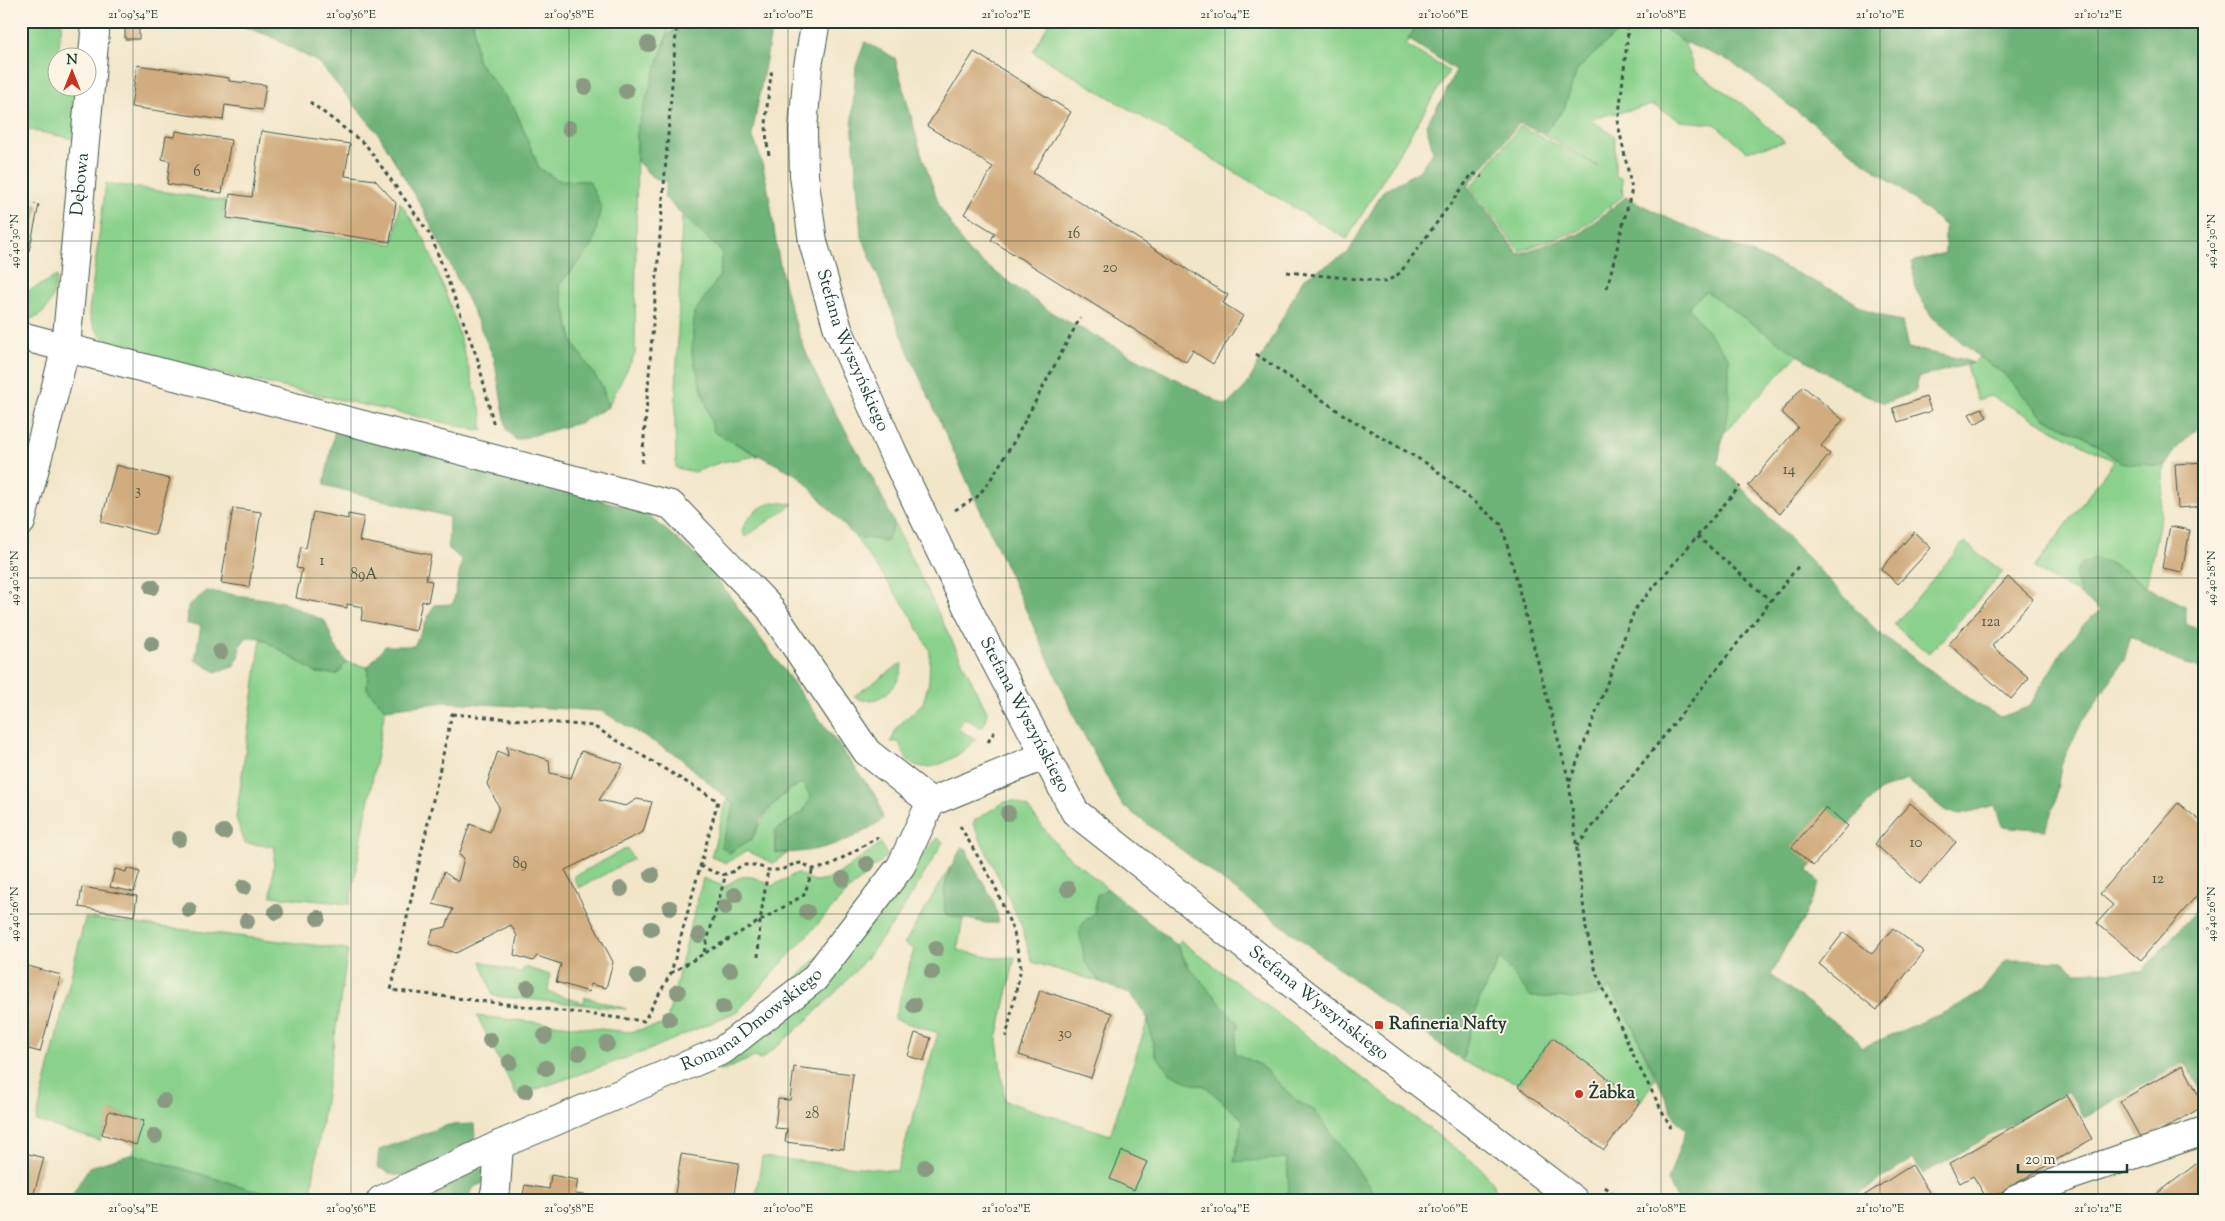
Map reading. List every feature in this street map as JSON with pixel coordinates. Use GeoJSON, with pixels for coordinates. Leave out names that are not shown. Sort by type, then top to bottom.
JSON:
{"type":"FeatureCollection","features":[{"type":"Feature","properties":{"kind":"street","name":"Dębowa"},"geometry":{"type":"LineString","coordinates":[[21,522],[66,347],[95,33],[93,21]]}},
{"type":"Feature","properties":{"kind":"street","name":"Stefana Wyszyńskiego"},"geometry":{"type":"LineString","coordinates":[[816,21],[808,66],[804,112],[804,175],[814,242],[838,329],[893,453],[972,617],[1075,812],[1566,1198]]}},
{"type":"Feature","properties":{"kind":"street"},"geometry":{"type":"LineString","coordinates":[[21,336],[671,504],[763,600],[867,752],[937,800],[1046,755]]}},
{"type":"Feature","properties":{"kind":"street","name":"Romana Dmowskiego"},"geometry":{"type":"LineString","coordinates":[[381,1200],[499,1145],[723,1050],[814,979],[901,866],[937,800]]}},
{"type":"Feature","properties":{"kind":"street"},"geometry":{"type":"LineString","coordinates":[[2015,1200],[2070,1176],[2204,1131]]}},
{"type":"Feature","properties":{"kind":"street"},"geometry":{"type":"LineString","coordinates":[[493,1200],[496,1189],[499,1145]]}},
{"type":"Feature","properties":{"kind":"path"},"geometry":{"type":"LineString","coordinates":[[639,496],[677,21]]}},
{"type":"Feature","properties":{"kind":"path"},"geometry":{"type":"LineString","coordinates":[[1607,288],[1632,189],[1618,124],[1628,32],[1625,21]]}},
{"type":"Feature","properties":{"kind":"path"},"geometry":{"type":"LineString","coordinates":[[310,102],[366,145],[431,236],[455,294],[478,360],[494,425]]}},
{"type":"Feature","properties":{"kind":"path"},"geometry":{"type":"LineString","coordinates":[[1288,272],[1386,282],[1400,273],[1473,173],[1482,178]]}},
{"type":"Feature","properties":{"kind":"path"},"geometry":{"type":"LineString","coordinates":[[954,510],[977,497],[989,482],[1013,443],[1080,318]]}},
{"type":"Feature","properties":{"kind":"path"},"geometry":{"type":"LineString","coordinates":[[1256,354],[1347,417],[1431,466],[1502,524],[1569,781],[1586,928],[1596,972],[1636,1061],[1671,1128]]}},
{"type":"Feature","properties":{"kind":"path"},"geometry":{"type":"LineString","coordinates":[[1569,781],[1634,609],[1740,486]]}},
{"type":"Feature","properties":{"kind":"path"},"geometry":{"type":"LineString","coordinates":[[1698,536],[1770,602]]}},
{"type":"Feature","properties":{"kind":"path"},"geometry":{"type":"LineString","coordinates":[[1577,846],[1800,564]]}},
{"type":"Feature","properties":{"kind":"path"},"geometry":{"type":"LineString","coordinates":[[452,714],[592,726],[718,801],[671,973],[644,1021],[390,990],[452,714]]}},
{"type":"Feature","properties":{"kind":"path"},"geometry":{"type":"LineString","coordinates":[[986,744],[994,735],[997,726]]}},
{"type":"Feature","properties":{"kind":"path"},"geometry":{"type":"LineString","coordinates":[[937,800],[996,886],[1014,933],[1021,968],[1006,1037]]}},
{"type":"Feature","properties":{"kind":"path"},"geometry":{"type":"LineString","coordinates":[[700,866],[722,875],[732,872],[742,865],[756,865],[768,870],[781,870],[794,864],[802,863],[813,869],[827,867],[838,860]]}},
{"type":"Feature","properties":{"kind":"path"},"geometry":{"type":"LineString","coordinates":[[671,973],[804,895],[813,869]]}},
{"type":"Feature","properties":{"kind":"path"},"geometry":{"type":"LineString","coordinates":[[758,957],[760,921],[768,870]]}},
{"type":"Feature","properties":{"kind":"path"},"geometry":{"type":"LineString","coordinates":[[704,953],[726,873]]}},
{"type":"Feature","properties":{"kind":"green space"},"geometry":{"type":"Polygon","coordinates":[[[21,21],[62,23],[59,48],[48,48],[48,98],[76,98],[74,139],[21,128],[21,21]]]}},
{"type":"Feature","properties":{"kind":"green space"},"geometry":{"type":"Polygon","coordinates":[[[228,21],[473,21],[477,61],[515,109],[539,168],[558,180],[589,181],[601,207],[593,245],[559,285],[573,343],[602,386],[608,407],[582,422],[516,440],[507,430],[494,358],[423,209],[378,133],[319,63],[270,36],[228,21]]]}},
{"type":"Feature","properties":{"kind":"green space"},"geometry":{"type":"Polygon","coordinates":[[[473,21],[671,21],[637,130],[635,354],[608,407],[602,386],[573,343],[559,285],[593,245],[589,181],[558,180],[539,168],[515,109],[477,61],[473,21]]]}},
{"type":"Feature","properties":{"kind":"green space"},"geometry":{"type":"Polygon","coordinates":[[[684,21],[773,21],[752,135],[765,177],[782,275],[789,303],[807,355],[827,398],[874,480],[894,523],[887,541],[855,537],[799,476],[714,432],[692,354],[694,313],[719,277],[723,253],[664,197],[667,182],[652,177],[637,161],[637,130],[654,74],[668,34],[684,21]]]}},
{"type":"Feature","properties":{"kind":"green space"},"geometry":{"type":"Polygon","coordinates":[[[1050,21],[1420,21],[1406,45],[1449,71],[1347,239],[1033,52],[1050,21]]]}},
{"type":"Feature","properties":{"kind":"green space"},"geometry":{"type":"Polygon","coordinates":[[[1420,21],[1629,21],[1577,70],[1564,109],[1543,134],[1519,123],[1468,186],[1518,254],[1579,234],[1626,197],[1672,220],[1775,263],[1843,295],[1868,311],[1902,322],[1908,348],[1973,363],[1919,377],[1915,392],[1884,403],[1860,392],[1815,366],[1770,337],[1706,291],[1688,307],[1729,358],[1729,404],[1718,463],[1877,631],[1975,703],[2001,717],[2029,707],[2063,649],[2087,621],[2100,611],[2081,595],[2075,574],[2082,564],[2095,558],[2116,565],[2146,587],[2186,606],[2186,624],[2204,632],[2204,669],[2173,660],[2131,636],[2124,660],[2080,726],[2061,765],[2055,803],[2045,830],[2002,826],[1995,805],[1961,814],[1947,812],[1907,780],[1880,790],[1808,870],[1820,883],[1802,922],[1787,944],[1771,975],[1853,1036],[1861,1048],[1957,1007],[1981,992],[2006,960],[2062,961],[2075,972],[2142,971],[2204,902],[2204,1096],[2185,1062],[2084,1117],[2068,1091],[1923,1174],[1913,1159],[1848,1200],[1844,1200],[1841,1194],[1816,1200],[1677,1200],[1668,1180],[1686,1130],[1676,1120],[1632,1025],[1611,988],[1586,998],[1531,997],[1500,958],[1479,1000],[1462,1061],[1122,805],[1078,724],[910,356],[861,234],[852,120],[856,66],[865,42],[895,58],[921,153],[940,207],[969,253],[1052,313],[1226,406],[1247,385],[1303,279],[1348,253],[1383,191],[1419,171],[1433,151],[1426,124],[1443,98],[1456,70],[1408,39],[1420,21]]]}},
{"type":"Feature","properties":{"kind":"green space"},"geometry":{"type":"Polygon","coordinates":[[[1629,21],[1654,21],[1684,42],[1695,71],[1741,103],[1785,142],[1746,151],[1715,124],[1681,121],[1653,105],[1589,119],[1615,136],[1615,175],[1622,179],[1623,196],[1578,231],[1519,251],[1471,187],[1520,126],[1598,166],[1543,134],[1564,109],[1577,70],[1629,21]]]}},
{"type":"Feature","properties":{"kind":"green space"},"geometry":{"type":"Polygon","coordinates":[[[1654,21],[2204,21],[2204,426],[2201,426],[2179,445],[2165,466],[2121,463],[2089,439],[2043,417],[2003,373],[1979,357],[1932,317],[1916,290],[1912,262],[1945,253],[1945,226],[1902,190],[1730,61],[1684,42],[1654,21]]]}},
{"type":"Feature","properties":{"kind":"green space"},"geometry":{"type":"Polygon","coordinates":[[[106,183],[225,201],[223,220],[393,244],[400,202],[425,240],[452,310],[482,415],[482,431],[123,352],[116,348],[96,330],[89,311],[106,183]]]}},
{"type":"Feature","properties":{"kind":"green space"},"geometry":{"type":"Polygon","coordinates":[[[682,214],[723,253],[719,277],[694,313],[692,354],[714,432],[758,456],[721,462],[695,472],[676,468],[675,420],[682,214]]]}},
{"type":"Feature","properties":{"kind":"green space"},"geometry":{"type":"Polygon","coordinates":[[[57,276],[52,299],[42,314],[31,319],[21,320],[21,295],[57,276]]]}},
{"type":"Feature","properties":{"kind":"green space"},"geometry":{"type":"Polygon","coordinates":[[[1706,291],[1798,354],[1724,433],[1729,404],[1688,307],[1706,291]]]}},
{"type":"Feature","properties":{"kind":"green space"},"geometry":{"type":"Polygon","coordinates":[[[1979,357],[2003,373],[2043,417],[2089,439],[2121,463],[2165,466],[2161,515],[2146,587],[2116,565],[2075,574],[2081,595],[2034,568],[2114,461],[1990,396],[1977,400],[1966,366],[1973,363],[1979,357]]]}},
{"type":"Feature","properties":{"kind":"green space"},"geometry":{"type":"Polygon","coordinates":[[[335,429],[645,512],[707,565],[878,799],[883,819],[858,834],[832,845],[791,853],[776,853],[775,831],[803,812],[811,797],[803,783],[791,788],[772,805],[760,820],[752,839],[729,853],[721,846],[734,805],[678,756],[601,711],[446,702],[385,709],[367,689],[368,667],[385,646],[414,646],[434,605],[453,604],[462,560],[448,548],[449,517],[324,485],[335,429]]]}},
{"type":"Feature","properties":{"kind":"green space"},"geometry":{"type":"Polygon","coordinates":[[[773,502],[793,504],[745,537],[742,531],[750,516],[758,509],[773,502]]]}},
{"type":"Feature","properties":{"kind":"green space"},"geometry":{"type":"Polygon","coordinates":[[[894,523],[987,712],[984,726],[981,727],[964,718],[958,729],[976,740],[956,756],[934,766],[923,767],[913,764],[905,756],[899,742],[891,742],[897,727],[923,703],[929,682],[930,651],[909,612],[855,537],[887,541],[894,523]]]}},
{"type":"Feature","properties":{"kind":"green space"},"geometry":{"type":"Polygon","coordinates":[[[1964,542],[2003,572],[1929,654],[1894,625],[1964,542]]]}},
{"type":"Feature","properties":{"kind":"green space"},"geometry":{"type":"Polygon","coordinates":[[[207,591],[280,601],[325,621],[334,644],[346,662],[338,674],[316,673],[261,638],[247,637],[239,647],[240,655],[233,667],[216,672],[195,660],[201,625],[187,624],[188,606],[207,591]]]}},
{"type":"Feature","properties":{"kind":"green space"},"geometry":{"type":"Polygon","coordinates":[[[261,638],[316,673],[338,674],[346,662],[368,667],[367,689],[385,709],[350,904],[271,896],[275,847],[245,843],[236,818],[261,638]]]}},
{"type":"Feature","properties":{"kind":"green space"},"geometry":{"type":"Polygon","coordinates":[[[902,663],[898,680],[893,687],[879,698],[862,700],[854,696],[902,663]]]}},
{"type":"Feature","properties":{"kind":"green space"},"geometry":{"type":"Polygon","coordinates":[[[803,783],[811,797],[803,812],[775,831],[776,853],[788,853],[773,863],[747,851],[727,863],[711,857],[727,799],[734,806],[722,846],[752,840],[772,806],[786,793],[803,783]]]}},
{"type":"Feature","properties":{"kind":"green space"},"geometry":{"type":"Polygon","coordinates":[[[1014,801],[1028,808],[1061,850],[1108,889],[1097,895],[1094,914],[1085,921],[1085,962],[1100,982],[1032,962],[1021,924],[973,824],[975,820],[1005,802],[1014,801]]]}},
{"type":"Feature","properties":{"kind":"green space"},"geometry":{"type":"Polygon","coordinates":[[[938,838],[943,842],[915,890],[871,953],[842,986],[794,1032],[760,1060],[757,1056],[721,1071],[715,1059],[938,838]]]}},
{"type":"Feature","properties":{"kind":"green space"},"geometry":{"type":"Polygon","coordinates":[[[881,843],[887,856],[847,892],[738,1011],[649,1050],[517,1096],[477,1016],[629,1032],[666,1024],[703,878],[725,887],[738,879],[748,876],[772,886],[797,873],[815,881],[833,878],[881,843]]]}},
{"type":"Feature","properties":{"kind":"green space"},"geometry":{"type":"Polygon","coordinates":[[[962,847],[967,849],[974,868],[990,894],[997,913],[998,923],[986,923],[945,914],[947,879],[962,847]]]}},
{"type":"Feature","properties":{"kind":"green space"},"geometry":{"type":"Polygon","coordinates":[[[627,848],[633,859],[579,888],[573,877],[627,848]]]}},
{"type":"Feature","properties":{"kind":"green space"},"geometry":{"type":"Polygon","coordinates":[[[950,867],[944,889],[945,914],[963,919],[957,950],[994,958],[1015,957],[997,1039],[1005,1101],[1110,1135],[1148,1019],[1155,1054],[1193,1084],[1205,1086],[1287,1158],[1289,1191],[1276,1200],[755,1200],[762,1157],[897,1171],[938,1033],[894,1019],[914,949],[904,944],[950,867]]]}},
{"type":"Feature","properties":{"kind":"green space"},"geometry":{"type":"Polygon","coordinates":[[[1108,889],[1177,945],[1187,965],[1238,1023],[1235,1053],[1260,1065],[1297,1101],[1315,1111],[1379,1200],[1276,1200],[1289,1191],[1287,1158],[1234,1162],[1243,1120],[1205,1086],[1193,1084],[1169,1072],[1155,1054],[1148,1019],[1132,995],[1100,982],[1085,962],[1079,930],[1085,921],[1094,914],[1097,895],[1108,889]]]}},
{"type":"Feature","properties":{"kind":"green space"},"geometry":{"type":"Polygon","coordinates":[[[85,918],[348,949],[310,1200],[287,1200],[133,1154],[144,1121],[110,1111],[100,1141],[36,1121],[85,918]]]}},
{"type":"Feature","properties":{"kind":"green space"},"geometry":{"type":"Polygon","coordinates":[[[1181,941],[1480,1167],[1493,1182],[1498,1200],[1379,1200],[1315,1111],[1297,1101],[1260,1065],[1235,1053],[1177,945],[1181,941]]]}},
{"type":"Feature","properties":{"kind":"green space"},"geometry":{"type":"Polygon","coordinates":[[[1500,958],[1586,998],[1611,988],[1632,1025],[1655,1079],[1640,1102],[1553,1038],[1520,1084],[1462,1061],[1479,1000],[1500,958]]]}},
{"type":"Feature","properties":{"kind":"green space"},"geometry":{"type":"Polygon","coordinates":[[[481,961],[520,973],[525,967],[550,975],[548,992],[584,1003],[585,997],[626,1009],[493,996],[481,961]]]}},
{"type":"Feature","properties":{"kind":"green space"},"geometry":{"type":"Polygon","coordinates":[[[474,1124],[475,1137],[468,1151],[410,1175],[394,1175],[377,1167],[379,1150],[448,1125],[474,1124]]]}},
{"type":"Feature","properties":{"kind":"green space"},"geometry":{"type":"Polygon","coordinates":[[[133,1154],[287,1200],[69,1200],[89,1167],[133,1154]]]}},
{"type":"Feature","properties":{"kind":"green space"},"geometry":{"type":"Polygon","coordinates":[[[473,1167],[486,1170],[488,1181],[474,1187],[466,1200],[399,1200],[473,1167]]]}},
{"type":"Feature","properties":{"kind":"building"},"geometry":{"type":"Polygon","coordinates":[[[125,21],[139,21],[139,39],[125,39],[125,21]]]}},
{"type":"Feature","properties":{"kind":"building"},"geometry":{"type":"Polygon","coordinates":[[[974,52],[1071,112],[1033,173],[1228,295],[1223,303],[1243,316],[1213,364],[1193,351],[1186,362],[991,240],[995,233],[964,214],[993,167],[927,126],[974,52]]]}},
{"type":"Feature","properties":{"kind":"building"},"geometry":{"type":"Polygon","coordinates":[[[137,65],[229,78],[229,81],[266,85],[262,110],[225,105],[223,120],[131,107],[137,65]]]}},
{"type":"Feature","properties":{"kind":"building"},"geometry":{"type":"Polygon","coordinates":[[[176,131],[231,140],[222,193],[167,184],[170,161],[162,159],[166,136],[175,137],[176,131]]]}},
{"type":"Feature","properties":{"kind":"building"},"geometry":{"type":"Polygon","coordinates":[[[261,131],[350,144],[345,176],[375,180],[396,203],[390,242],[227,218],[230,194],[252,197],[261,131]]]}},
{"type":"Feature","properties":{"kind":"building"},"geometry":{"type":"Polygon","coordinates":[[[21,201],[39,205],[29,251],[21,250],[21,201]]]}},
{"type":"Feature","properties":{"kind":"building"},"geometry":{"type":"Polygon","coordinates":[[[1803,386],[1843,420],[1821,446],[1830,454],[1780,514],[1748,486],[1798,427],[1781,412],[1803,386]]]}},
{"type":"Feature","properties":{"kind":"building"},"geometry":{"type":"Polygon","coordinates":[[[1926,397],[1931,411],[1898,422],[1893,408],[1926,397]]]}},
{"type":"Feature","properties":{"kind":"building"},"geometry":{"type":"Polygon","coordinates":[[[1982,408],[1987,417],[1975,424],[1969,414],[1982,408]]]}},
{"type":"Feature","properties":{"kind":"building"},"geometry":{"type":"Polygon","coordinates":[[[2204,462],[2204,506],[2178,508],[2175,464],[2204,462]]]}},
{"type":"Feature","properties":{"kind":"building"},"geometry":{"type":"Polygon","coordinates":[[[116,465],[170,479],[155,535],[101,522],[116,465]]]}},
{"type":"Feature","properties":{"kind":"building"},"geometry":{"type":"Polygon","coordinates":[[[233,508],[261,512],[249,587],[221,583],[233,508]]]}},
{"type":"Feature","properties":{"kind":"building"},"geometry":{"type":"Polygon","coordinates":[[[313,512],[348,519],[348,514],[364,517],[359,541],[431,555],[426,580],[432,581],[428,602],[422,601],[416,631],[361,620],[363,607],[347,604],[347,608],[296,598],[302,569],[296,568],[301,547],[306,548],[313,512]]]}},
{"type":"Feature","properties":{"kind":"building"},"geometry":{"type":"Polygon","coordinates":[[[2170,526],[2190,530],[2182,572],[2162,568],[2170,526]]]}},
{"type":"Feature","properties":{"kind":"building"},"geometry":{"type":"Polygon","coordinates":[[[1914,532],[1931,548],[1898,584],[1881,569],[1914,532]]]}},
{"type":"Feature","properties":{"kind":"building"},"geometry":{"type":"Polygon","coordinates":[[[2008,577],[2033,599],[1992,646],[2029,678],[2011,699],[1949,644],[2008,577]]]}},
{"type":"Feature","properties":{"kind":"building"},"geometry":{"type":"Polygon","coordinates":[[[507,746],[549,760],[550,773],[571,778],[581,751],[623,764],[599,800],[626,806],[637,799],[652,802],[643,832],[565,870],[613,962],[606,988],[590,984],[589,992],[556,982],[561,964],[537,956],[533,961],[514,955],[517,936],[511,925],[456,953],[429,944],[433,930],[446,927],[453,909],[433,904],[444,872],[458,882],[464,858],[459,855],[470,824],[490,832],[499,807],[487,784],[498,751],[508,756],[507,746]]]}},
{"type":"Feature","properties":{"kind":"building"},"geometry":{"type":"Polygon","coordinates":[[[1910,803],[1956,842],[1920,884],[1875,844],[1910,803]]]}},
{"type":"Feature","properties":{"kind":"building"},"geometry":{"type":"Polygon","coordinates":[[[2178,803],[2204,824],[2204,864],[2200,869],[2204,872],[2204,887],[2141,960],[2097,923],[2113,905],[2100,894],[2178,803]]]}},
{"type":"Feature","properties":{"kind":"building"},"geometry":{"type":"Polygon","coordinates":[[[1826,807],[1848,826],[1813,866],[1792,847],[1826,807]]]}},
{"type":"Feature","properties":{"kind":"building"},"geometry":{"type":"Polygon","coordinates":[[[127,868],[140,872],[134,892],[110,887],[115,869],[126,872],[127,868]]]}},
{"type":"Feature","properties":{"kind":"building"},"geometry":{"type":"Polygon","coordinates":[[[82,887],[137,896],[134,916],[79,907],[82,887]]]}},
{"type":"Feature","properties":{"kind":"building"},"geometry":{"type":"Polygon","coordinates":[[[1893,928],[1924,952],[1877,1010],[1819,964],[1844,932],[1872,954],[1893,928]]]}},
{"type":"Feature","properties":{"kind":"building"},"geometry":{"type":"Polygon","coordinates":[[[21,964],[61,975],[40,1052],[21,1047],[21,964]]]}},
{"type":"Feature","properties":{"kind":"building"},"geometry":{"type":"Polygon","coordinates":[[[1040,990],[1112,1013],[1091,1078],[1019,1055],[1040,990]]]}},
{"type":"Feature","properties":{"kind":"building"},"geometry":{"type":"Polygon","coordinates":[[[915,1033],[931,1038],[924,1061],[908,1056],[915,1033]]]}},
{"type":"Feature","properties":{"kind":"building","name":"Żabka"},"geometry":{"type":"Polygon","coordinates":[[[1553,1038],[1640,1102],[1604,1150],[1518,1087],[1553,1038]]]}},
{"type":"Feature","properties":{"kind":"building"},"geometry":{"type":"Polygon","coordinates":[[[2183,1065],[2204,1106],[2142,1141],[2120,1101],[2183,1065]]]}},
{"type":"Feature","properties":{"kind":"building"},"geometry":{"type":"Polygon","coordinates":[[[794,1067],[853,1074],[844,1149],[785,1142],[787,1129],[775,1128],[778,1099],[790,1100],[794,1067]]]}},
{"type":"Feature","properties":{"kind":"building"},"geometry":{"type":"Polygon","coordinates":[[[2067,1095],[2092,1139],[1988,1200],[1973,1176],[1960,1183],[1949,1164],[2067,1095]]]}},
{"type":"Feature","properties":{"kind":"building"},"geometry":{"type":"Polygon","coordinates":[[[109,1111],[144,1121],[136,1145],[102,1134],[109,1111]]]}},
{"type":"Feature","properties":{"kind":"building"},"geometry":{"type":"Polygon","coordinates":[[[1122,1151],[1147,1162],[1134,1190],[1110,1179],[1122,1151]]]}},
{"type":"Feature","properties":{"kind":"building"},"geometry":{"type":"Polygon","coordinates":[[[21,1152],[44,1158],[32,1200],[21,1200],[21,1152]]]}},
{"type":"Feature","properties":{"kind":"building"},"geometry":{"type":"Polygon","coordinates":[[[681,1154],[739,1163],[733,1200],[674,1200],[681,1154]]]}},
{"type":"Feature","properties":{"kind":"building"},"geometry":{"type":"Polygon","coordinates":[[[2204,1158],[2204,1200],[2149,1200],[2204,1158]]]}},
{"type":"Feature","properties":{"kind":"building"},"geometry":{"type":"Polygon","coordinates":[[[1912,1165],[1934,1200],[1857,1200],[1912,1165]]]}},
{"type":"Feature","properties":{"kind":"building"},"geometry":{"type":"Polygon","coordinates":[[[551,1175],[578,1180],[575,1194],[593,1196],[592,1200],[522,1200],[525,1185],[549,1189],[551,1175]]]}},
{"type":"Feature","properties":{"kind":"place","name":"Rafineria Nafty"},"geometry":{"type":"Point","coordinates":[1379,1025]}},
{"type":"Feature","properties":{"kind":"place","name":"Żabka"},"geometry":{"type":"Point","coordinates":[1579,1094]}}]}
